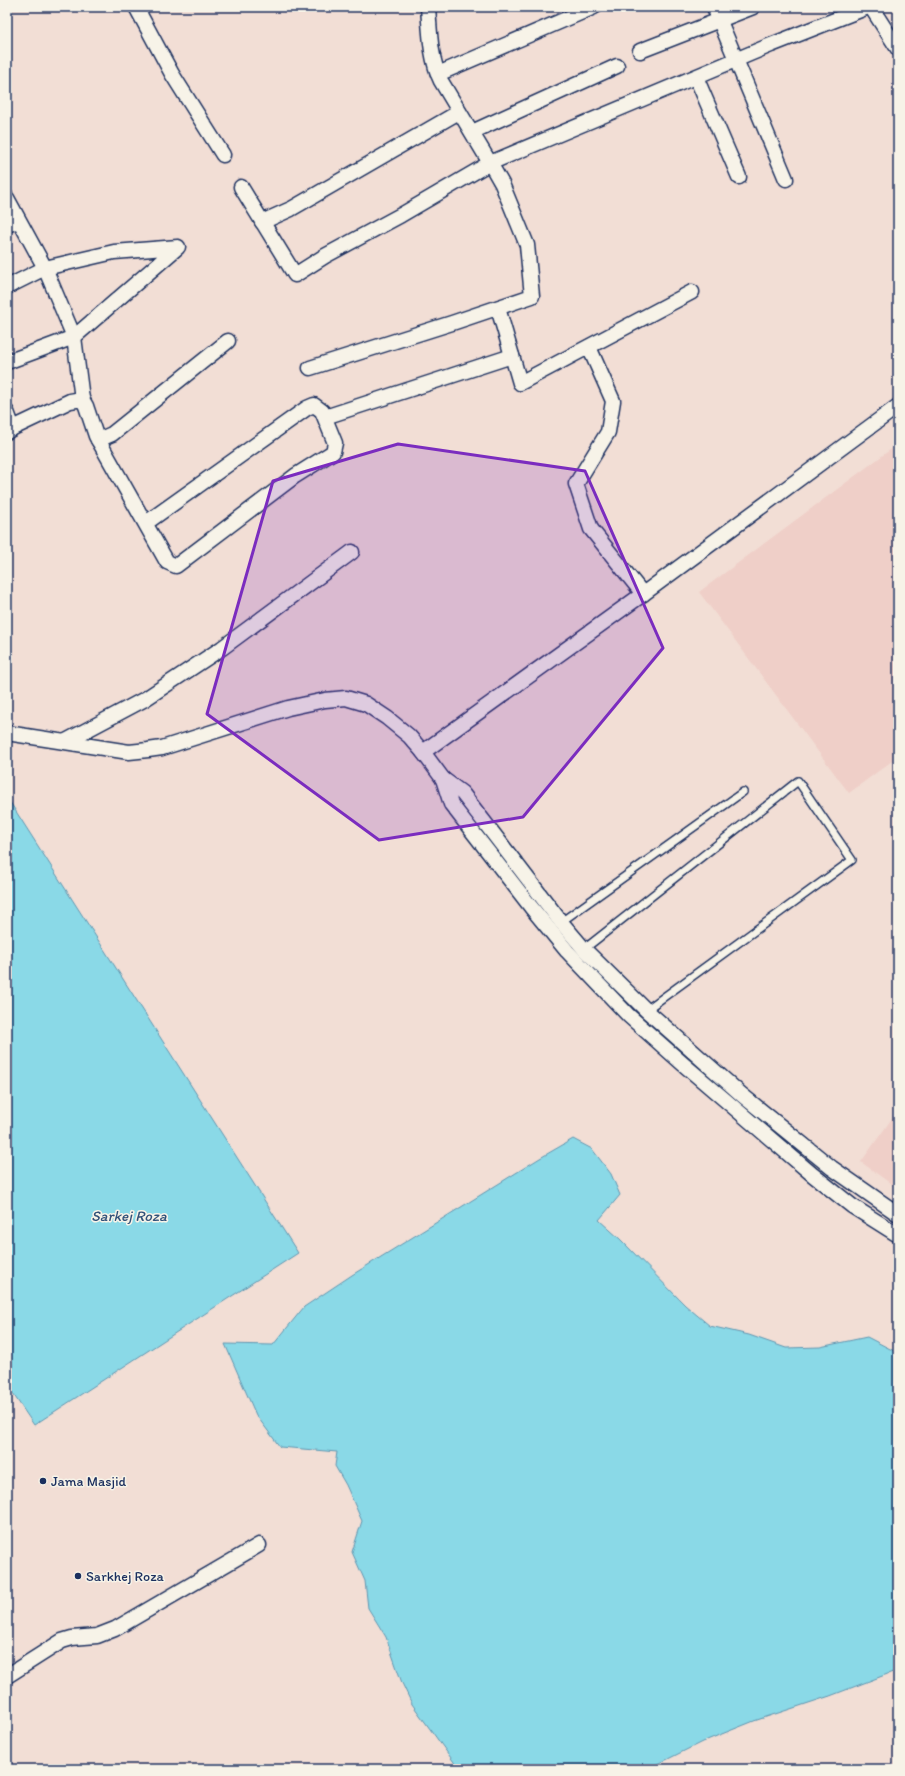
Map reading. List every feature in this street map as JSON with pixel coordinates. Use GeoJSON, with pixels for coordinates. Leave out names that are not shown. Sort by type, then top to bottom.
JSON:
{"type":"FeatureCollection","features":[{"type":"Feature","properties":{"kind":"street"},"geometry":{"type":"LineString","coordinates":[[136,7],[172,74],[223,155]]}},
{"type":"Feature","properties":{"kind":"street"},"geometry":{"type":"LineString","coordinates":[[310,368],[532,296],[527,245],[502,184],[459,112],[434,65],[430,39],[428,7]]}},
{"type":"Feature","properties":{"kind":"street"},"geometry":{"type":"LineString","coordinates":[[438,74],[594,7]]}},
{"type":"Feature","properties":{"kind":"street"},"geometry":{"type":"LineString","coordinates":[[640,51],[717,13],[753,7]]}},
{"type":"Feature","properties":{"kind":"street"},"geometry":{"type":"LineString","coordinates":[[241,187],[295,275],[325,256],[401,215],[490,163],[736,60],[869,7],[898,49]]}},
{"type":"Feature","properties":{"kind":"street"},"geometry":{"type":"LineString","coordinates":[[717,13],[786,179]]}},
{"type":"Feature","properties":{"kind":"street"},"geometry":{"type":"LineString","coordinates":[[472,132],[617,66]]}},
{"type":"Feature","properties":{"kind":"street"},"geometry":{"type":"LineString","coordinates":[[696,77],[739,177]]}},
{"type":"Feature","properties":{"kind":"street"},"geometry":{"type":"LineString","coordinates":[[262,222],[292,209],[459,112]]}},
{"type":"Feature","properties":{"kind":"street"},"geometry":{"type":"LineString","coordinates":[[7,198],[13,223],[45,268],[74,337],[82,399],[98,440],[167,562],[176,566],[295,476],[332,452],[335,443],[322,410],[314,405],[306,408],[146,523]]}},
{"type":"Feature","properties":{"kind":"street"},"geometry":{"type":"LineString","coordinates":[[7,286],[45,268],[114,252],[178,247],[74,337],[7,362]]}},
{"type":"Feature","properties":{"kind":"street"},"geometry":{"type":"LineString","coordinates":[[498,308],[520,383],[692,292]]}},
{"type":"Feature","properties":{"kind":"street"},"geometry":{"type":"LineString","coordinates":[[98,440],[112,434],[228,341]]}},
{"type":"Feature","properties":{"kind":"street"},"geometry":{"type":"LineString","coordinates":[[589,347],[613,401],[608,432],[576,484],[591,529],[643,594]]}},
{"type":"Feature","properties":{"kind":"street"},"geometry":{"type":"LineString","coordinates":[[325,418],[512,356]]}},
{"type":"Feature","properties":{"kind":"street"},"geometry":{"type":"LineString","coordinates":[[7,412],[10,430],[70,401],[82,399]]}},
{"type":"Feature","properties":{"kind":"street"},"geometry":{"type":"LineString","coordinates":[[423,752],[643,594],[898,406]]}},
{"type":"Feature","properties":{"kind":"street"},"geometry":{"type":"LineString","coordinates":[[66,741],[145,699],[222,648],[352,552]]}},
{"type":"Feature","properties":{"kind":"street"},"geometry":{"type":"LineString","coordinates":[[7,733],[129,752],[162,748],[288,708],[325,700],[346,698],[366,704],[387,718],[409,736],[443,779],[462,793],[561,922],[584,949],[646,1010],[832,1168],[898,1214]]}},
{"type":"Feature","properties":{"kind":"street"},"geometry":{"type":"LineString","coordinates":[[443,779],[451,804],[497,863],[573,958],[629,1016],[820,1181],[864,1214],[898,1235]]}},
{"type":"Feature","properties":{"kind":"street"},"geometry":{"type":"LineString","coordinates":[[497,863],[508,854]]}},
{"type":"Feature","properties":{"kind":"street"},"geometry":{"type":"LineString","coordinates":[[690,1070],[702,1059]]}},
{"type":"Feature","properties":{"kind":"street"},"geometry":{"type":"LineString","coordinates":[[820,1181],[832,1168]]}},
{"type":"Feature","properties":{"kind":"street"},"geometry":{"type":"LineString","coordinates":[[864,1214],[876,1200]]}},
{"type":"Feature","properties":{"kind":"street"},"geometry":{"type":"LineString","coordinates":[[7,1676],[62,1641],[72,1638],[97,1636],[115,1629],[259,1545]]}},
{"type":"Feature","properties":{"kind":"lane"},"geometry":{"type":"LineString","coordinates":[[573,958],[798,781],[852,860],[646,1010]]}},
{"type":"Feature","properties":{"kind":"lane"},"geometry":{"type":"LineString","coordinates":[[561,922],[743,792]]}},
{"type":"Feature","properties":{"kind":"highlighted area"},"geometry":{"type":"Polygon","coordinates":[[[398,444],[585,471],[663,648],[523,817],[379,840],[207,714],[273,481],[398,444]]]}},
{"type":"Feature","properties":{"kind":"shaded area"},"geometry":{"type":"Polygon","coordinates":[[[898,444],[898,762],[892,761],[849,793],[699,592],[898,444]]]}},
{"type":"Feature","properties":{"kind":"shaded area"},"geometry":{"type":"Polygon","coordinates":[[[898,1110],[898,1189],[861,1162],[898,1110]]]}},
{"type":"Feature","properties":{"kind":"water","name":"Sarkej Roza"},"geometry":{"type":"Polygon","coordinates":[[[8,799],[298,1253],[34,1425],[7,1385],[8,799]]]}},
{"type":"Feature","properties":{"kind":"water"},"geometry":{"type":"Polygon","coordinates":[[[573,1139],[592,1149],[611,1174],[620,1195],[599,1220],[620,1239],[685,1305],[710,1326],[749,1335],[786,1348],[820,1347],[867,1337],[898,1353],[898,1670],[830,1696],[754,1721],[702,1742],[648,1769],[459,1769],[412,1704],[402,1683],[386,1637],[368,1608],[365,1581],[352,1552],[362,1521],[346,1485],[335,1466],[337,1452],[280,1447],[256,1415],[225,1344],[273,1345],[304,1307],[352,1275],[573,1139]]]}},
{"type":"Feature","properties":{"kind":"place","name":"Jama Masjid"},"geometry":{"type":"Point","coordinates":[43,1481]}},
{"type":"Feature","properties":{"kind":"place","name":"Sarkhej Roza"},"geometry":{"type":"Point","coordinates":[78,1576]}}]}
